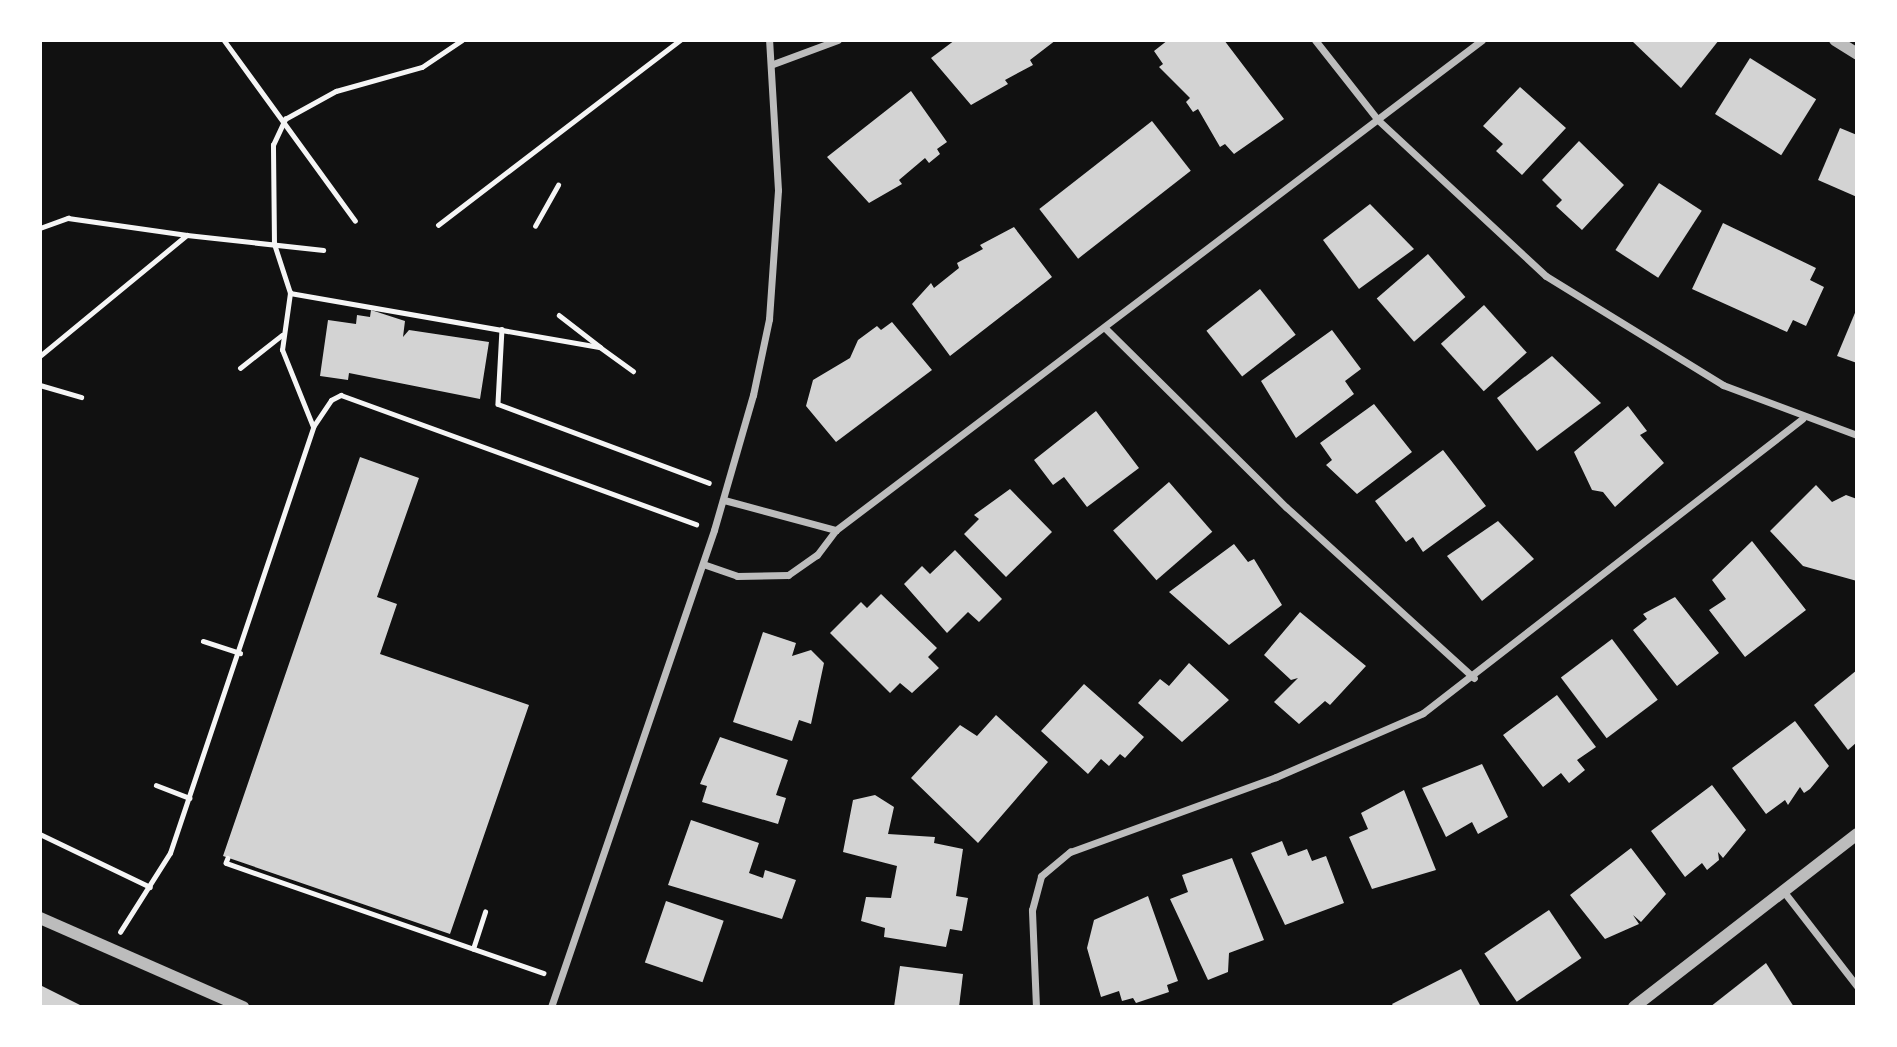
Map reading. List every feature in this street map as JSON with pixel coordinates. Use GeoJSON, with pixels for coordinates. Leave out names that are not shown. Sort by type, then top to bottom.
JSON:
{"type":"FeatureCollection","features":[{"type":"Feature","properties":{"kind":"street"},"geometry":{"type":"LineString","coordinates":[[551,1007],[724,500],[769,319],[778,190],[773,64],[769,40]]}},
{"type":"Feature","properties":{"kind":"street"},"geometry":{"type":"LineString","coordinates":[[773,64],[838,40]]}},
{"type":"Feature","properties":{"kind":"street"},"geometry":{"type":"LineString","coordinates":[[1315,40],[1378,120],[1546,276],[1661,352],[1802,419],[1857,435]]}},
{"type":"Feature","properties":{"kind":"street"},"geometry":{"type":"LineString","coordinates":[[703,564],[737,576],[788,575],[817,555],[836,530],[1482,40]]}},
{"type":"Feature","properties":{"kind":"street"},"geometry":{"type":"LineString","coordinates":[[1835,40],[1857,54]]}},
{"type":"Feature","properties":{"kind":"street"},"geometry":{"type":"LineString","coordinates":[[1105,328],[1286,507],[1474,678]]}},
{"type":"Feature","properties":{"kind":"street"},"geometry":{"type":"LineString","coordinates":[[1036,1007],[1032,909],[1041,876],[1070,852],[1375,738],[1474,678],[1802,419]]}},
{"type":"Feature","properties":{"kind":"street"},"geometry":{"type":"LineString","coordinates":[[724,500],[836,530]]}},
{"type":"Feature","properties":{"kind":"street"},"geometry":{"type":"LineString","coordinates":[[1634,1007],[1857,834]]}},
{"type":"Feature","properties":{"kind":"street"},"geometry":{"type":"LineString","coordinates":[[1784,892],[1857,986]]}},
{"type":"Feature","properties":{"kind":"street"},"geometry":{"type":"LineString","coordinates":[[40,918],[243,1007]]}},
{"type":"Feature","properties":{"kind":"path"},"geometry":{"type":"LineString","coordinates":[[225,40],[285,119],[355,220]]}},
{"type":"Feature","properties":{"kind":"path"},"geometry":{"type":"LineString","coordinates":[[313,427],[282,350],[282,334],[290,293],[274,244],[269,174],[285,119],[336,91],[422,67],[462,40]]}},
{"type":"Feature","properties":{"kind":"path"},"geometry":{"type":"LineString","coordinates":[[438,225],[681,40]]}},
{"type":"Feature","properties":{"kind":"path"},"geometry":{"type":"LineString","coordinates":[[535,226],[558,185]]}},
{"type":"Feature","properties":{"kind":"path"},"geometry":{"type":"LineString","coordinates":[[40,228],[68,218],[323,250]]}},
{"type":"Feature","properties":{"kind":"path"},"geometry":{"type":"LineString","coordinates":[[40,356],[187,235]]}},
{"type":"Feature","properties":{"kind":"path"},"geometry":{"type":"LineString","coordinates":[[290,293],[600,347]]}},
{"type":"Feature","properties":{"kind":"path"},"geometry":{"type":"LineString","coordinates":[[559,315],[633,371]]}},
{"type":"Feature","properties":{"kind":"path"},"geometry":{"type":"LineString","coordinates":[[502,329],[498,404],[727,489]]}},
{"type":"Feature","properties":{"kind":"path"},"geometry":{"type":"LineString","coordinates":[[240,368],[282,334]]}},
{"type":"Feature","properties":{"kind":"path"},"geometry":{"type":"LineString","coordinates":[[40,385],[81,397]]}},
{"type":"Feature","properties":{"kind":"path"},"geometry":{"type":"LineString","coordinates":[[108,950],[150,887],[190,798],[313,427],[341,395],[714,530]]}},
{"type":"Feature","properties":{"kind":"path"},"geometry":{"type":"LineString","coordinates":[[203,641],[240,653]]}},
{"type":"Feature","properties":{"kind":"path"},"geometry":{"type":"LineString","coordinates":[[156,785],[190,798]]}},
{"type":"Feature","properties":{"kind":"path"},"geometry":{"type":"LineString","coordinates":[[40,834],[150,887]]}},
{"type":"Feature","properties":{"kind":"path"},"geometry":{"type":"LineString","coordinates":[[228,858],[226,863],[446,936],[560,979]]}},
{"type":"Feature","properties":{"kind":"path"},"geometry":{"type":"LineString","coordinates":[[473,948],[485,912]]}},
{"type":"Feature","properties":{"kind":"building"},"geometry":{"type":"Polygon","coordinates":[[[955,40],[1056,40],[1030,60],[1033,65],[1005,80],[1008,84],[971,105],[931,58],[955,40]]]}},
{"type":"Feature","properties":{"kind":"building"},"geometry":{"type":"Polygon","coordinates":[[[1168,40],[1224,40],[1284,119],[1234,154],[1225,144],[1220,147],[1198,109],[1193,112],[1186,102],[1190,98],[1159,67],[1163,64],[1154,51],[1168,40]]]}},
{"type":"Feature","properties":{"kind":"building"},"geometry":{"type":"Polygon","coordinates":[[[1631,40],[1719,40],[1681,88],[1631,40]]]}},
{"type":"Feature","properties":{"kind":"building"},"geometry":{"type":"Polygon","coordinates":[[[1750,58],[1816,99],[1781,155],[1715,114],[1750,58]]]}},
{"type":"Feature","properties":{"kind":"building"},"geometry":{"type":"Polygon","coordinates":[[[1520,87],[1566,128],[1522,175],[1496,151],[1503,144],[1483,126],[1520,87]]]}},
{"type":"Feature","properties":{"kind":"building"},"geometry":{"type":"Polygon","coordinates":[[[911,91],[947,142],[937,149],[940,154],[929,163],[925,158],[899,180],[902,184],[869,203],[827,157],[911,91]]]}},
{"type":"Feature","properties":{"kind":"building"},"geometry":{"type":"Polygon","coordinates":[[[1152,121],[1191,171],[1078,259],[1039,209],[1152,121]]]}},
{"type":"Feature","properties":{"kind":"building"},"geometry":{"type":"Polygon","coordinates":[[[1840,128],[1857,135],[1857,197],[1818,180],[1840,128]]]}},
{"type":"Feature","properties":{"kind":"building"},"geometry":{"type":"Polygon","coordinates":[[[1579,141],[1624,185],[1582,230],[1556,206],[1562,200],[1542,180],[1579,141]]]}},
{"type":"Feature","properties":{"kind":"building"},"geometry":{"type":"Polygon","coordinates":[[[1659,183],[1702,211],[1658,278],[1615,250],[1659,183]]]}},
{"type":"Feature","properties":{"kind":"building"},"geometry":{"type":"Polygon","coordinates":[[[1370,204],[1414,249],[1359,289],[1323,240],[1370,204]]]}},
{"type":"Feature","properties":{"kind":"building"},"geometry":{"type":"Polygon","coordinates":[[[1723,223],[1816,268],[1810,280],[1824,287],[1806,326],[1793,320],[1787,332],[1692,289],[1723,223]]]}},
{"type":"Feature","properties":{"kind":"building"},"geometry":{"type":"Polygon","coordinates":[[[1014,227],[1052,277],[950,356],[912,304],[931,283],[934,288],[959,268],[957,263],[983,249],[980,245],[1014,227]]]}},
{"type":"Feature","properties":{"kind":"building"},"geometry":{"type":"Polygon","coordinates":[[[1428,254],[1465,297],[1414,342],[1377,299],[1428,254]]]}},
{"type":"Feature","properties":{"kind":"building"},"geometry":{"type":"Polygon","coordinates":[[[1260,289],[1296,335],[1242,377],[1206,331],[1260,289]]]}},
{"type":"Feature","properties":{"kind":"building"},"geometry":{"type":"Polygon","coordinates":[[[1484,305],[1527,353],[1484,391],[1441,344],[1484,305]]]}},
{"type":"Feature","properties":{"kind":"building"},"geometry":{"type":"Polygon","coordinates":[[[1857,308],[1857,363],[1837,356],[1857,308]]]}},
{"type":"Feature","properties":{"kind":"building"},"geometry":{"type":"Polygon","coordinates":[[[371,310],[405,321],[403,337],[409,330],[489,342],[480,399],[349,373],[348,380],[320,376],[328,320],[356,324],[357,315],[370,317],[371,310]]]}},
{"type":"Feature","properties":{"kind":"building"},"geometry":{"type":"Polygon","coordinates":[[[892,322],[932,370],[836,442],[806,406],[813,380],[850,358],[858,340],[877,326],[881,330],[892,322]]]}},
{"type":"Feature","properties":{"kind":"building"},"geometry":{"type":"Polygon","coordinates":[[[1332,330],[1361,369],[1345,381],[1354,394],[1296,438],[1261,381],[1332,330]]]}},
{"type":"Feature","properties":{"kind":"building"},"geometry":{"type":"Polygon","coordinates":[[[1552,356],[1601,403],[1537,451],[1497,398],[1552,356]]]}},
{"type":"Feature","properties":{"kind":"building"},"geometry":{"type":"Polygon","coordinates":[[[1374,404],[1412,452],[1357,494],[1326,465],[1332,460],[1320,443],[1374,404]]]}},
{"type":"Feature","properties":{"kind":"building"},"geometry":{"type":"Polygon","coordinates":[[[1628,406],[1647,431],[1640,435],[1664,463],[1615,507],[1603,492],[1592,490],[1574,452],[1628,406]]]}},
{"type":"Feature","properties":{"kind":"building"},"geometry":{"type":"Polygon","coordinates":[[[1096,411],[1139,468],[1087,507],[1064,477],[1053,485],[1034,460],[1096,411]]]}},
{"type":"Feature","properties":{"kind":"building"},"geometry":{"type":"Polygon","coordinates":[[[1443,450],[1486,506],[1423,552],[1413,537],[1406,542],[1375,501],[1443,450]]]}},
{"type":"Feature","properties":{"kind":"building"},"geometry":{"type":"Polygon","coordinates":[[[360,457],[419,478],[377,597],[397,604],[380,654],[529,705],[450,934],[223,856],[360,457]]]}},
{"type":"Feature","properties":{"kind":"building"},"geometry":{"type":"Polygon","coordinates":[[[1169,482],[1212,532],[1156,580],[1113,531],[1169,482]]]}},
{"type":"Feature","properties":{"kind":"building"},"geometry":{"type":"Polygon","coordinates":[[[1816,485],[1832,502],[1846,495],[1857,499],[1857,581],[1803,566],[1770,531],[1816,485]]]}},
{"type":"Feature","properties":{"kind":"building"},"geometry":{"type":"Polygon","coordinates":[[[1010,489],[1052,532],[1006,577],[964,534],[979,519],[974,515],[1010,489]]]}},
{"type":"Feature","properties":{"kind":"building"},"geometry":{"type":"Polygon","coordinates":[[[1498,521],[1534,559],[1482,601],[1447,556],[1498,521]]]}},
{"type":"Feature","properties":{"kind":"building"},"geometry":{"type":"Polygon","coordinates":[[[1752,541],[1806,610],[1745,657],[1709,610],[1726,599],[1712,580],[1752,541]]]}},
{"type":"Feature","properties":{"kind":"building"},"geometry":{"type":"Polygon","coordinates":[[[1234,544],[1248,562],[1254,559],[1282,605],[1229,645],[1169,592],[1234,544]]]}},
{"type":"Feature","properties":{"kind":"building"},"geometry":{"type":"Polygon","coordinates":[[[955,550],[1002,599],[979,622],[968,612],[947,633],[904,584],[922,566],[930,574],[955,550]]]}},
{"type":"Feature","properties":{"kind":"building"},"geometry":{"type":"Polygon","coordinates":[[[881,594],[937,648],[928,657],[939,668],[912,693],[900,683],[890,693],[830,633],[861,602],[867,608],[881,594]]]}},
{"type":"Feature","properties":{"kind":"building"},"geometry":{"type":"Polygon","coordinates":[[[1675,597],[1719,653],[1677,686],[1633,630],[1647,619],[1643,614],[1675,597]]]}},
{"type":"Feature","properties":{"kind":"building"},"geometry":{"type":"Polygon","coordinates":[[[1300,612],[1366,666],[1330,705],[1325,701],[1299,724],[1274,702],[1298,678],[1291,680],[1264,655],[1300,612]]]}},
{"type":"Feature","properties":{"kind":"building"},"geometry":{"type":"Polygon","coordinates":[[[763,632],[796,643],[792,656],[811,650],[824,663],[811,724],[799,720],[792,741],[733,722],[763,632]]]}},
{"type":"Feature","properties":{"kind":"building"},"geometry":{"type":"Polygon","coordinates":[[[1612,639],[1658,700],[1607,738],[1561,678],[1612,639]]]}},
{"type":"Feature","properties":{"kind":"building"},"geometry":{"type":"Polygon","coordinates":[[[1189,663],[1229,700],[1182,742],[1138,703],[1160,679],[1169,686],[1189,663]]]}},
{"type":"Feature","properties":{"kind":"building"},"geometry":{"type":"Polygon","coordinates":[[[1857,670],[1857,742],[1848,750],[1814,705],[1857,670]]]}},
{"type":"Feature","properties":{"kind":"building"},"geometry":{"type":"Polygon","coordinates":[[[1084,684],[1144,737],[1125,758],[1120,754],[1109,766],[1101,759],[1088,774],[1041,731],[1084,684]]]}},
{"type":"Feature","properties":{"kind":"building"},"geometry":{"type":"Polygon","coordinates":[[[1557,695],[1596,747],[1577,760],[1585,770],[1569,783],[1561,773],[1543,787],[1503,735],[1557,695]]]}},
{"type":"Feature","properties":{"kind":"building"},"geometry":{"type":"Polygon","coordinates":[[[996,715],[1048,762],[978,843],[911,778],[960,725],[977,736],[996,715]]]}},
{"type":"Feature","properties":{"kind":"building"},"geometry":{"type":"Polygon","coordinates":[[[1795,721],[1829,766],[1810,789],[1804,793],[1800,787],[1788,805],[1785,800],[1766,814],[1732,768],[1795,721]]]}},
{"type":"Feature","properties":{"kind":"building"},"geometry":{"type":"Polygon","coordinates":[[[720,737],[788,760],[776,795],[786,798],[778,824],[702,802],[707,786],[700,784],[720,737]]]}},
{"type":"Feature","properties":{"kind":"building"},"geometry":{"type":"Polygon","coordinates":[[[1482,764],[1508,817],[1478,834],[1472,822],[1446,837],[1422,788],[1482,764]]]}},
{"type":"Feature","properties":{"kind":"building"},"geometry":{"type":"Polygon","coordinates":[[[1712,785],[1746,830],[1723,858],[1718,852],[1719,860],[1707,870],[1702,863],[1685,877],[1651,831],[1712,785]]]}},
{"type":"Feature","properties":{"kind":"building"},"geometry":{"type":"Polygon","coordinates":[[[1404,790],[1436,870],[1372,889],[1349,837],[1368,829],[1361,813],[1404,790]]]}},
{"type":"Feature","properties":{"kind":"building"},"geometry":{"type":"Polygon","coordinates":[[[875,795],[894,807],[888,834],[935,837],[934,843],[963,849],[956,896],[968,898],[962,931],[950,929],[946,947],[884,937],[885,928],[861,921],[866,897],[891,898],[897,866],[843,852],[853,800],[875,795]]]}},
{"type":"Feature","properties":{"kind":"building"},"geometry":{"type":"Polygon","coordinates":[[[691,820],[759,843],[749,873],[763,878],[765,870],[796,880],[782,919],[668,885],[691,820]]]}},
{"type":"Feature","properties":{"kind":"building"},"geometry":{"type":"Polygon","coordinates":[[[1282,841],[1288,856],[1307,849],[1312,861],[1326,856],[1344,903],[1285,925],[1251,853],[1282,841]]]}},
{"type":"Feature","properties":{"kind":"building"},"geometry":{"type":"Polygon","coordinates":[[[1631,848],[1666,894],[1641,922],[1633,915],[1639,924],[1605,939],[1570,895],[1631,848]]]}},
{"type":"Feature","properties":{"kind":"building"},"geometry":{"type":"Polygon","coordinates":[[[1232,858],[1264,940],[1229,953],[1228,972],[1208,980],[1170,899],[1188,892],[1182,875],[1232,858]]]}},
{"type":"Feature","properties":{"kind":"building"},"geometry":{"type":"Polygon","coordinates":[[[1148,896],[1178,981],[1167,985],[1169,992],[1136,1003],[1133,998],[1122,1001],[1119,991],[1101,997],[1087,948],[1094,920],[1148,896]]]}},
{"type":"Feature","properties":{"kind":"building"},"geometry":{"type":"Polygon","coordinates":[[[666,901],[724,921],[703,982],[645,962],[666,901]]]}},
{"type":"Feature","properties":{"kind":"building"},"geometry":{"type":"Polygon","coordinates":[[[1549,910],[1581,958],[1517,1002],[1484,954],[1549,910]]]}},
{"type":"Feature","properties":{"kind":"building"},"geometry":{"type":"Polygon","coordinates":[[[1766,963],[1794,1007],[1710,1007],[1766,963]]]}},
{"type":"Feature","properties":{"kind":"building"},"geometry":{"type":"Polygon","coordinates":[[[900,966],[963,974],[959,1007],[894,1007],[900,966]]]}},
{"type":"Feature","properties":{"kind":"building"},"geometry":{"type":"Polygon","coordinates":[[[1461,969],[1481,1007],[1394,1007],[1392,1004],[1461,969]]]}},
{"type":"Feature","properties":{"kind":"building"},"geometry":{"type":"Polygon","coordinates":[[[40,985],[84,1007],[40,1007],[40,985]]]}}]}
